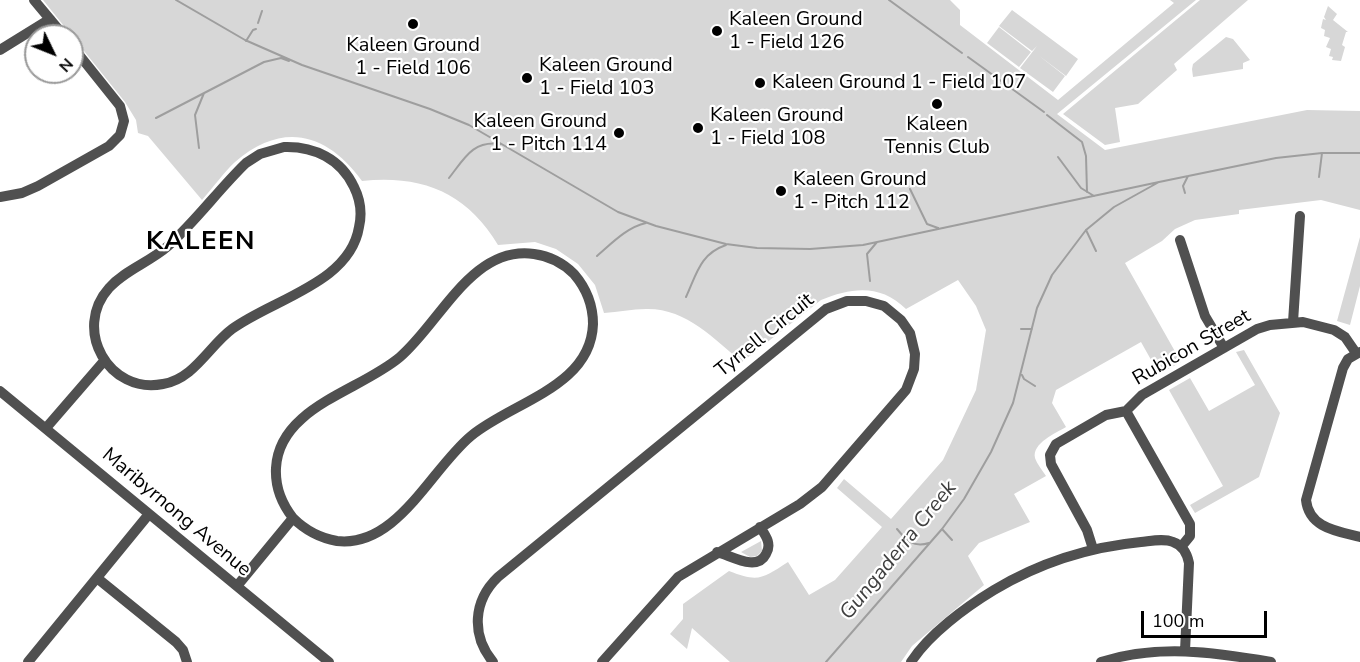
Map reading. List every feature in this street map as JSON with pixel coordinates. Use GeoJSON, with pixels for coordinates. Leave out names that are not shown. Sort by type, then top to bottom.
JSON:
{"type":"FeatureCollection","features":[{"type":"Feature","properties":{"kind":"street"},"geometry":{"type":"LineString","coordinates":[[34,0],[54,24]]}},
{"type":"Feature","properties":{"kind":"street"},"geometry":{"type":"LineString","coordinates":[[0,50],[50,19]]}},
{"type":"Feature","properties":{"kind":"street"},"geometry":{"type":"LineString","coordinates":[[0,197],[22,193],[38,186],[109,146],[117,139],[124,121],[120,106],[84,61]]}},
{"type":"Feature","properties":{"kind":"street"},"geometry":{"type":"LineString","coordinates":[[284,147],[300,147],[324,155],[343,170],[358,199],[360,224],[353,248],[344,261],[331,273],[238,325],[224,336],[194,368],[176,380],[154,386],[133,383],[114,372],[104,361],[95,341],[93,327],[98,306],[105,293],[114,283],[169,246],[246,163],[267,151],[284,147]]}},
{"type":"Feature","properties":{"kind":"street"},"geometry":{"type":"LineString","coordinates":[[1293,322],[1300,216]]}},
{"type":"Feature","properties":{"kind":"street"},"geometry":{"type":"LineString","coordinates":[[1180,240],[1204,313],[1224,348]]}},
{"type":"Feature","properties":{"kind":"street"},"geometry":{"type":"LineString","coordinates":[[530,253],[554,260],[574,275],[588,296],[593,328],[590,344],[582,359],[566,378],[470,436],[398,517],[379,532],[357,540],[334,540],[312,533],[293,518],[278,490],[276,465],[283,442],[297,422],[399,358],[471,277],[490,261],[514,254],[530,253]]}},
{"type":"Feature","properties":{"kind":"street","name":"Tyrrell Circuit"},"geometry":{"type":"LineString","coordinates":[[493,662],[481,643],[477,621],[482,600],[498,577],[826,309],[855,300],[870,301],[884,306],[901,320],[912,340],[915,362],[909,384],[822,487],[800,504],[685,572],[671,584],[602,662]]}},
{"type":"Feature","properties":{"kind":"street","name":"Rubicon Street"},"geometry":{"type":"LineString","coordinates":[[1093,549],[1088,530],[1052,467],[1050,455],[1054,446],[1059,442],[1109,414],[1126,411],[1142,394],[1261,327],[1293,322],[1309,323],[1338,332],[1358,353]]}},
{"type":"Feature","properties":{"kind":"street"},"geometry":{"type":"LineString","coordinates":[[1358,353],[1348,359],[1341,372],[1306,500],[1310,513],[1319,524],[1360,537]]}},
{"type":"Feature","properties":{"kind":"street"},"geometry":{"type":"LineString","coordinates":[[46,428],[104,361]]}},
{"type":"Feature","properties":{"kind":"street","name":"Maribyrnong Avenue"},"geometry":{"type":"LineString","coordinates":[[0,391],[329,662]]}},
{"type":"Feature","properties":{"kind":"street"},"geometry":{"type":"LineString","coordinates":[[1126,411],[1190,524],[1190,536],[1181,547]]}},
{"type":"Feature","properties":{"kind":"street"},"geometry":{"type":"LineString","coordinates":[[28,662],[149,514]]}},
{"type":"Feature","properties":{"kind":"street"},"geometry":{"type":"LineString","coordinates":[[237,586],[293,518]]}},
{"type":"Feature","properties":{"kind":"street"},"geometry":{"type":"LineString","coordinates":[[717,552],[744,562],[761,561],[768,552],[769,542],[760,527]]}},
{"type":"Feature","properties":{"kind":"street"},"geometry":{"type":"LineString","coordinates":[[911,662],[926,644],[952,620],[995,589],[1043,566],[1093,549],[1163,540],[1172,541],[1181,547],[1189,562],[1185,651]]}},
{"type":"Feature","properties":{"kind":"street"},"geometry":{"type":"LineString","coordinates":[[97,578],[176,642],[183,650],[186,662]]}},
{"type":"Feature","properties":{"kind":"street"},"geometry":{"type":"LineString","coordinates":[[1101,662],[1139,653],[1185,651],[1271,662]]}},
{"type":"Feature","properties":{"kind":"shaded area"},"geometry":{"type":"Polygon","coordinates":[[[43,0],[950,0],[960,10],[960,25],[1058,100],[1174,3],[1170,0],[1196,0],[1057,114],[1105,150],[1307,110],[1360,111],[1360,210],[1321,200],[1239,210],[1239,214],[1195,220],[1175,229],[1162,241],[1125,263],[1181,362],[1159,374],[1141,342],[1056,390],[1052,403],[1066,427],[1046,439],[1037,448],[1035,458],[1046,476],[1014,494],[1030,522],[979,543],[968,556],[984,585],[912,646],[901,662],[730,662],[692,628],[687,649],[670,634],[683,619],[683,604],[729,571],[754,578],[766,575],[788,562],[809,595],[835,580],[882,527],[837,488],[844,479],[891,519],[943,460],[976,390],[986,330],[976,306],[958,280],[906,309],[887,295],[866,290],[844,292],[821,300],[742,362],[698,326],[674,314],[646,309],[604,313],[595,285],[578,264],[556,249],[535,242],[498,245],[472,212],[457,200],[440,191],[404,181],[362,181],[334,152],[319,143],[303,138],[287,137],[270,141],[253,149],[231,166],[202,200],[148,136],[138,133],[136,120],[125,102],[84,51],[84,24],[62,24],[43,0]]]}},
{"type":"Feature","properties":{"kind":"shaded area"},"geometry":{"type":"Polygon","coordinates":[[[1200,0],[1248,0],[1174,64],[1177,70],[1138,104],[1115,108],[1120,142],[1105,145],[1063,114],[1200,0]]]}},
{"type":"Feature","properties":{"kind":"shaded area"},"geometry":{"type":"Polygon","coordinates":[[[1328,6],[1337,14],[1333,20],[1348,32],[1346,32],[1342,45],[1345,47],[1341,61],[1332,60],[1333,57],[1329,56],[1331,49],[1326,47],[1330,38],[1324,36],[1325,30],[1321,28],[1323,19],[1326,20],[1324,17],[1328,6]]]}},
{"type":"Feature","properties":{"kind":"shaded area"},"geometry":{"type":"Polygon","coordinates":[[[1012,10],[1078,59],[1066,76],[1038,55],[1065,76],[1053,92],[1020,68],[1037,46],[1032,51],[999,26],[1012,10]]]}},
{"type":"Feature","properties":{"kind":"shaded area"},"geometry":{"type":"Polygon","coordinates":[[[999,27],[1031,52],[1019,67],[987,43],[999,27]]]}},
{"type":"Feature","properties":{"kind":"shaded area"},"geometry":{"type":"Polygon","coordinates":[[[1226,37],[1233,39],[1250,60],[1243,63],[1243,69],[1193,77],[1193,64],[1226,37]]]}},
{"type":"Feature","properties":{"kind":"shaded area"},"geometry":{"type":"Polygon","coordinates":[[[1360,237],[1360,286],[1350,325],[1337,321],[1360,237]]]}},
{"type":"Feature","properties":{"kind":"shaded area"},"geometry":{"type":"Polygon","coordinates":[[[1244,350],[1280,413],[1259,477],[1195,513],[1190,505],[1223,486],[1169,390],[1190,378],[1209,411],[1255,385],[1236,352],[1244,350]]]}},
{"type":"Feature","properties":{"kind":"shaded area"},"geometry":{"type":"Polygon","coordinates":[[[761,541],[762,551],[757,556],[750,557],[741,552],[761,541]]]}},
{"type":"Feature","properties":{"kind":"waterway"},"geometry":{"type":"LineString","coordinates":[[176,0],[245,40],[302,65],[430,109],[469,125],[618,212],[656,226],[726,244],[757,248],[810,249],[863,245],[1159,182]]}},
{"type":"Feature","properties":{"kind":"waterway"},"geometry":{"type":"LineString","coordinates":[[889,0],[962,53]]}},
{"type":"Feature","properties":{"kind":"waterway"},"geometry":{"type":"LineString","coordinates":[[258,23],[262,11]]}},
{"type":"Feature","properties":{"kind":"waterway"},"geometry":{"type":"LineString","coordinates":[[246,41],[256,29]]}},
{"type":"Feature","properties":{"kind":"waterway"},"geometry":{"type":"LineString","coordinates":[[968,57],[1044,112]]}},
{"type":"Feature","properties":{"kind":"waterway"},"geometry":{"type":"LineString","coordinates":[[156,118],[264,62],[281,58],[289,61]]}},
{"type":"Feature","properties":{"kind":"waterway"},"geometry":{"type":"LineString","coordinates":[[199,148],[195,115],[204,93]]}},
{"type":"Feature","properties":{"kind":"waterway"},"geometry":{"type":"LineString","coordinates":[[1047,115],[1082,142],[1086,156],[1087,192]]}},
{"type":"Feature","properties":{"kind":"waterway"},"geometry":{"type":"LineString","coordinates":[[449,178],[470,152],[483,145],[500,144]]}},
{"type":"Feature","properties":{"kind":"waterway"},"geometry":{"type":"LineString","coordinates":[[1319,177],[1322,153]]}},
{"type":"Feature","properties":{"kind":"waterway","name":"Gungaderra Creek"},"geometry":{"type":"LineString","coordinates":[[826,662],[942,529],[964,499],[991,452],[1013,403],[1037,308],[1052,275],[1086,230],[1114,207],[1159,182],[1276,158],[1322,153],[1360,153]]}},
{"type":"Feature","properties":{"kind":"waterway"},"geometry":{"type":"LineString","coordinates":[[1058,157],[1081,188],[1094,196]]}},
{"type":"Feature","properties":{"kind":"waterway"},"geometry":{"type":"LineString","coordinates":[[1185,193],[1183,186],[1188,176]]}},
{"type":"Feature","properties":{"kind":"waterway"},"geometry":{"type":"LineString","coordinates":[[910,189],[927,224],[938,228]]}},
{"type":"Feature","properties":{"kind":"waterway"},"geometry":{"type":"LineString","coordinates":[[597,256],[626,232],[646,223]]}},
{"type":"Feature","properties":{"kind":"waterway"},"geometry":{"type":"LineString","coordinates":[[1086,230],[1096,251]]}},
{"type":"Feature","properties":{"kind":"waterway"},"geometry":{"type":"LineString","coordinates":[[870,281],[867,254],[877,242]]}},
{"type":"Feature","properties":{"kind":"waterway"},"geometry":{"type":"LineString","coordinates":[[686,297],[700,265],[710,254],[726,245]]}},
{"type":"Feature","properties":{"kind":"waterway"},"geometry":{"type":"LineString","coordinates":[[1021,329],[1032,329]]}},
{"type":"Feature","properties":{"kind":"waterway"},"geometry":{"type":"LineString","coordinates":[[1022,375],[1035,386]]}},
{"type":"Feature","properties":{"kind":"waterway"},"geometry":{"type":"LineString","coordinates":[[897,529],[914,544],[929,543]]}},
{"type":"Feature","properties":{"kind":"waterway"},"geometry":{"type":"LineString","coordinates":[[942,529],[952,540]]}},
{"type":"Feature","properties":{"kind":"place","name":"Kaleen Ground 1 - Field 106"},"geometry":{"type":"Point","coordinates":[413,24]}},
{"type":"Feature","properties":{"kind":"place","name":"Kaleen Ground 1 - Field 126"},"geometry":{"type":"Point","coordinates":[717,31]}},
{"type":"Feature","properties":{"kind":"place","name":"Kaleen Ground 1 - Field 103"},"geometry":{"type":"Point","coordinates":[527,78]}},
{"type":"Feature","properties":{"kind":"place","name":"Kaleen Ground 1 - Field 107"},"geometry":{"type":"Point","coordinates":[760,83]}},
{"type":"Feature","properties":{"kind":"place","name":"Kaleen Tennis Club"},"geometry":{"type":"Point","coordinates":[937,104]}},
{"type":"Feature","properties":{"kind":"place","name":"Kaleen Ground 1 - Field 108"},"geometry":{"type":"Point","coordinates":[698,128]}},
{"type":"Feature","properties":{"kind":"place","name":"Kaleen Ground 1 - Pitch 114"},"geometry":{"type":"Point","coordinates":[619,133]}},
{"type":"Feature","properties":{"kind":"place","name":"Kaleen Ground 1 - Pitch 112"},"geometry":{"type":"Point","coordinates":[781,191]}},
{"type":"Feature","properties":{"kind":"district","name":"KALEEN"},"geometry":{"type":"Point","coordinates":[201,243]}}]}
